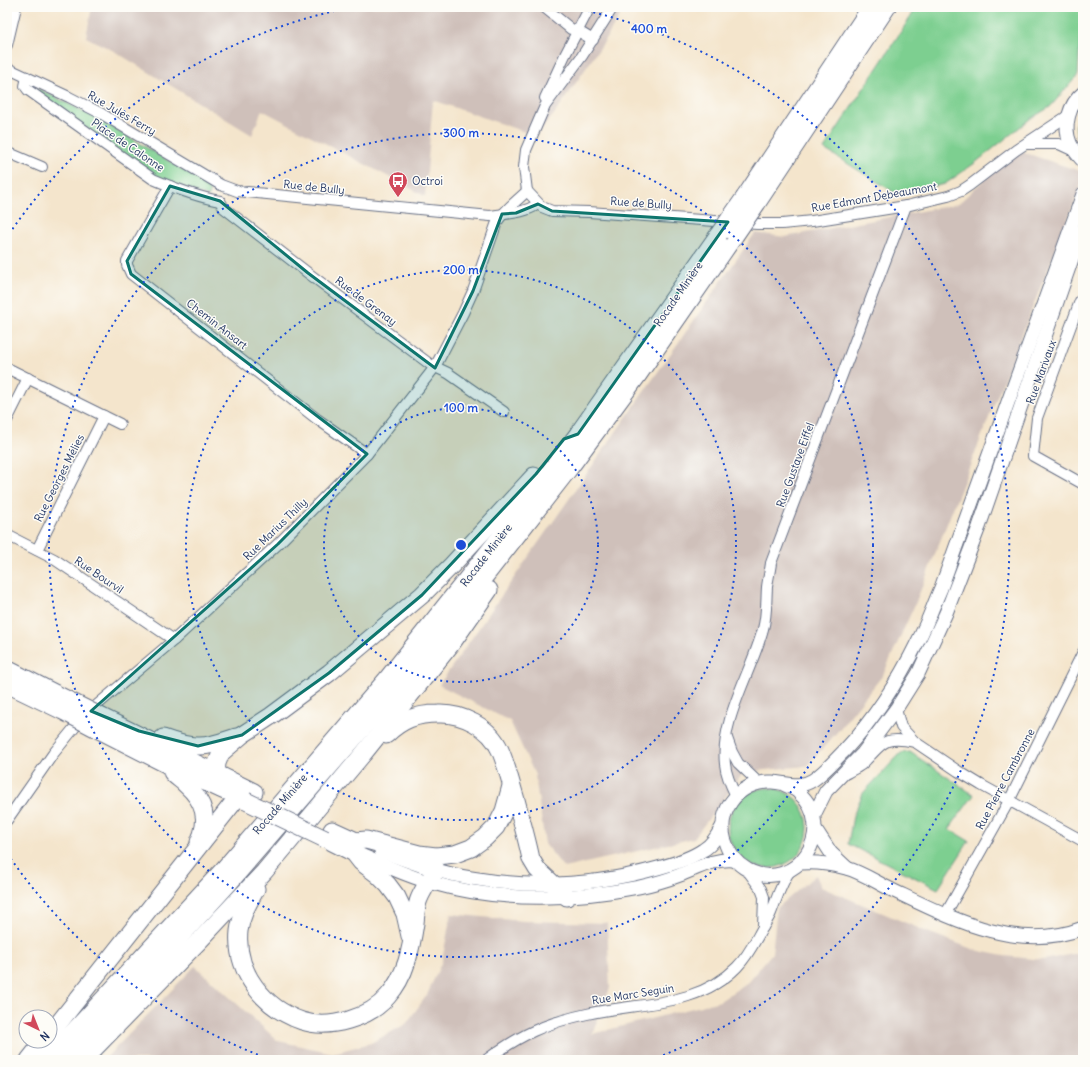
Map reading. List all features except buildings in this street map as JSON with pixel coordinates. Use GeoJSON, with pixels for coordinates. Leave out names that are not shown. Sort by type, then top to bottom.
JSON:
{"type":"FeatureCollection","features":[{"type":"Feature","properties":{"kind":"highway","name":"Rocade Minière"},"geometry":{"type":"LineString","coordinates":[[751,200],[870,7]]}},
{"type":"Feature","properties":{"kind":"highway","name":"Rocade Minière"},"geometry":{"type":"LineString","coordinates":[[47,1060],[223,870],[387,679],[505,531],[727,234],[887,7]]}},
{"type":"Feature","properties":{"kind":"highway","name":"Rocade Minière"},"geometry":{"type":"LineString","coordinates":[[68,1060],[229,883],[389,698],[457,614],[568,470],[638,375],[727,234]]}},
{"type":"Feature","properties":{"kind":"highway"},"geometry":{"type":"LineString","coordinates":[[219,781],[217,762],[221,753],[242,735],[271,716],[329,673],[422,595],[452,565],[536,474],[564,439],[578,434]]}},
{"type":"Feature","properties":{"kind":"highway"},"geometry":{"type":"LineString","coordinates":[[83,1060],[195,946],[264,872],[363,754],[452,643],[512,558],[568,470]]}},
{"type":"Feature","properties":{"kind":"highway"},"geometry":{"type":"LineString","coordinates":[[7,669],[65,705],[100,723],[355,847],[360,862],[378,875],[397,897],[405,914],[412,944]]}},
{"type":"Feature","properties":{"kind":"highway"},"geometry":{"type":"LineString","coordinates":[[7,684],[65,705]]}},
{"type":"Feature","properties":{"kind":"highway"},"geometry":{"type":"LineString","coordinates":[[363,754],[373,749],[396,726],[413,717],[443,713],[469,720],[480,726],[500,749],[531,859],[537,870],[567,897]]}},
{"type":"Feature","properties":{"kind":"highway"},"geometry":{"type":"LineString","coordinates":[[100,723],[174,742],[198,746],[223,741],[242,735]]}},
{"type":"Feature","properties":{"kind":"highway"},"geometry":{"type":"LineString","coordinates":[[100,723],[168,765],[219,781]]}},
{"type":"Feature","properties":{"kind":"highway"},"geometry":{"type":"LineString","coordinates":[[168,765],[174,774],[198,797],[204,809],[205,822],[203,834],[194,854]]}},
{"type":"Feature","properties":{"kind":"highway"},"geometry":{"type":"LineString","coordinates":[[355,847],[366,840],[419,854],[436,856],[455,854],[470,848],[485,838],[496,827],[504,811],[511,784]]}},
{"type":"Feature","properties":{"kind":"highway"},"geometry":{"type":"LineString","coordinates":[[58,1024],[194,854],[246,795]]}},
{"type":"Feature","properties":{"kind":"highway"},"geometry":{"type":"LineString","coordinates":[[264,872],[242,918],[239,931],[239,946],[246,971],[254,987],[278,1010],[303,1021],[324,1024],[344,1022],[362,1016],[388,996],[405,968],[412,944],[419,899],[432,876]]}},
{"type":"Feature","properties":{"kind":"highway"},"geometry":{"type":"LineString","coordinates":[[29,1060],[38,1049]]}},
{"type":"Feature","properties":{"kind":"main road"},"geometry":{"type":"LineString","coordinates":[[1083,93],[1073,104],[1069,115],[1068,133],[1074,151],[1083,161]]}},
{"type":"Feature","properties":{"kind":"main road"},"geometry":{"type":"LineString","coordinates":[[432,876],[470,878],[494,882],[552,884],[592,882],[668,865],[704,850],[715,839],[722,827],[730,803],[736,796],[748,787],[759,783],[773,782],[785,785],[801,785],[812,780],[828,767],[873,716],[897,679],[919,640],[941,588],[1083,194]]}},
{"type":"Feature","properties":{"kind":"main road"},"geometry":{"type":"LineString","coordinates":[[814,815],[826,791],[863,753],[896,709],[918,674],[946,613],[978,527],[1083,230]]}},
{"type":"Feature","properties":{"kind":"main road"},"geometry":{"type":"LineString","coordinates":[[785,785],[798,792],[808,802],[814,815],[816,830],[814,842],[808,853],[796,866]]}},
{"type":"Feature","properties":{"kind":"main road"},"geometry":{"type":"LineString","coordinates":[[722,827],[724,839],[734,860],[747,870],[756,873],[769,875],[782,873],[796,866],[821,863],[847,868],[945,915],[977,928],[1011,936],[1031,937],[1053,936],[1083,928]]}},
{"type":"Feature","properties":{"kind":"main road"},"geometry":{"type":"LineString","coordinates":[[816,830],[831,853],[847,868]]}},
{"type":"Feature","properties":{"kind":"main road"},"geometry":{"type":"LineString","coordinates":[[355,847],[432,876],[450,887],[495,895],[531,898],[567,897],[616,892],[679,875],[714,861],[726,859],[734,860]]}},
{"type":"Feature","properties":{"kind":"street"},"geometry":{"type":"LineString","coordinates":[[7,45],[16,7]]}},
{"type":"Feature","properties":{"kind":"street"},"geometry":{"type":"LineString","coordinates":[[544,7],[571,29],[578,31],[593,40]]}},
{"type":"Feature","properties":{"kind":"street"},"geometry":{"type":"LineString","coordinates":[[545,106],[544,100],[590,7]]}},
{"type":"Feature","properties":{"kind":"street"},"geometry":{"type":"LineString","coordinates":[[538,204],[527,191],[524,167],[526,150],[545,106],[593,40],[613,7]]}},
{"type":"Feature","properties":{"kind":"street","name":"Rue Jules Ferry"},"geometry":{"type":"LineString","coordinates":[[7,68],[102,114],[221,185]]}},
{"type":"Feature","properties":{"kind":"street","name":"Place de Calonne"},"geometry":{"type":"LineString","coordinates":[[27,77],[25,86],[28,90],[153,179],[210,200],[220,201]]}},
{"type":"Feature","properties":{"kind":"street","name":"Rue Edmont Debeaumont"},"geometry":{"type":"LineString","coordinates":[[782,224],[812,221],[906,206],[948,196],[961,191],[1069,115]]}},
{"type":"Feature","properties":{"kind":"street"},"geometry":{"type":"LineString","coordinates":[[1026,144],[1059,144],[1074,151]]}},
{"type":"Feature","properties":{"kind":"street"},"geometry":{"type":"LineString","coordinates":[[7,152],[42,167]]}},
{"type":"Feature","properties":{"kind":"street"},"geometry":{"type":"LineString","coordinates":[[220,201],[219,192],[221,185]]}},
{"type":"Feature","properties":{"kind":"street","name":"Rue de Bully"},"geometry":{"type":"LineString","coordinates":[[221,185],[244,192],[490,216],[516,213],[531,209],[538,204],[552,211],[589,212],[757,224],[782,224]]}},
{"type":"Feature","properties":{"kind":"street","name":"Chemin Ansart"},"geometry":{"type":"LineString","coordinates":[[170,186],[128,261],[127,265],[131,274],[182,312],[317,419],[367,454]]}},
{"type":"Feature","properties":{"kind":"street"},"geometry":{"type":"LineString","coordinates":[[502,214],[527,191]]}},
{"type":"Feature","properties":{"kind":"street","name":"Rue de Grenay"},"geometry":{"type":"LineString","coordinates":[[220,201],[224,208],[431,365],[448,373],[504,412]]}},
{"type":"Feature","properties":{"kind":"street","name":"Rue Gustave Eiffel"},"geometry":{"type":"LineString","coordinates":[[736,796],[731,786],[725,766],[724,751],[732,713],[763,629],[767,610],[767,587],[771,563],[906,206]]}},
{"type":"Feature","properties":{"kind":"street","name":"Rue Marius Thilly"},"geometry":{"type":"LineString","coordinates":[[7,820],[53,754],[75,727],[97,705],[174,640],[278,544],[367,454],[435,367],[473,291],[495,228],[502,214]]}},
{"type":"Feature","properties":{"kind":"street","name":"Rue Marivaux"},"geometry":{"type":"LineString","coordinates":[[1083,302],[1080,301],[1037,418],[1033,456],[1083,484]]}},
{"type":"Feature","properties":{"kind":"street"},"geometry":{"type":"LineString","coordinates":[[7,368],[120,424]]}},
{"type":"Feature","properties":{"kind":"street"},"geometry":{"type":"LineString","coordinates":[[7,420],[28,378]]}},
{"type":"Feature","properties":{"kind":"street","name":"Rue Georges Mélies"},"geometry":{"type":"LineString","coordinates":[[37,550],[104,416]]}},
{"type":"Feature","properties":{"kind":"street","name":"Rue Bourvil"},"geometry":{"type":"LineString","coordinates":[[7,535],[54,559],[174,640]]}},
{"type":"Feature","properties":{"kind":"street","name":"Rue Pierre Cambronne"},"geometry":{"type":"LineString","coordinates":[[945,915],[1009,801],[1082,659]]}},
{"type":"Feature","properties":{"kind":"street"},"geometry":{"type":"LineString","coordinates":[[896,709],[901,727],[915,742],[958,771],[1009,801],[1083,840]]}},
{"type":"Feature","properties":{"kind":"street"},"geometry":{"type":"LineString","coordinates":[[727,738],[738,763],[759,783]]}},
{"type":"Feature","properties":{"kind":"street"},"geometry":{"type":"LineString","coordinates":[[841,776],[860,766],[878,747],[886,742],[895,739],[915,742]]}},
{"type":"Feature","properties":{"kind":"street","name":"Rue Marc Seguin"},"geometry":{"type":"LineString","coordinates":[[486,1060],[507,1044],[550,1023],[588,1013],[670,1002],[694,995],[720,980],[736,968],[754,946],[770,915],[785,878],[796,866]]}},
{"type":"Feature","properties":{"kind":"street","name":"Rue Marc Seguin"},"geometry":{"type":"LineString","coordinates":[[747,870],[761,889],[764,897],[763,927]]}},
{"type":"Feature","properties":{"kind":"highlighted area"},"geometry":{"type":"Polygon","coordinates":[[[170,186],[220,201],[308,273],[435,368],[473,291],[502,214],[516,213],[538,204],[552,211],[728,222],[578,434],[564,439],[536,474],[422,595],[329,673],[242,735],[198,746],[139,731],[91,711],[278,544],[367,454],[131,274],[127,261],[170,186]]]}},
{"type":"Feature","properties":{"kind":"shaded area"},"geometry":{"type":"Polygon","coordinates":[[[92,7],[625,7],[604,42],[555,113],[536,136],[433,100],[425,196],[262,110],[252,135],[114,51],[86,37],[92,7]]]}},
{"type":"Feature","properties":{"kind":"shaded area"},"geometry":{"type":"Polygon","coordinates":[[[1016,150],[1083,172],[1083,180],[916,602],[883,675],[837,732],[807,766],[744,772],[694,838],[564,868],[545,844],[535,775],[510,721],[439,685],[755,233],[785,237],[958,204],[1016,150]]]}},
{"type":"Feature","properties":{"kind":"shaded area"},"geometry":{"type":"Polygon","coordinates":[[[816,875],[821,887],[930,933],[975,950],[1004,956],[1044,960],[1083,952],[1083,1060],[104,1060],[195,966],[278,1041],[333,1053],[371,1043],[406,1024],[427,995],[442,961],[451,914],[524,921],[607,923],[610,988],[592,1034],[720,1001],[748,982],[772,953],[777,908],[816,875]]]}},
{"type":"Feature","properties":{"kind":"green space"},"geometry":{"type":"Polygon","coordinates":[[[917,7],[1083,7],[1083,36],[1080,41],[1078,75],[1050,107],[1030,119],[975,163],[945,184],[897,194],[824,149],[917,7]]]}},
{"type":"Feature","properties":{"kind":"green space"},"geometry":{"type":"Polygon","coordinates":[[[39,89],[103,121],[205,183],[210,192],[209,197],[155,177],[36,93],[39,89]]]}},
{"type":"Feature","properties":{"kind":"green space"},"geometry":{"type":"Polygon","coordinates":[[[1083,105],[1083,148],[1076,133],[1076,121],[1083,105]]]}},
{"type":"Feature","properties":{"kind":"green space"},"geometry":{"type":"Polygon","coordinates":[[[910,752],[974,795],[949,829],[969,841],[938,889],[848,844],[853,816],[863,793],[901,753],[910,752]]]}},
{"type":"Feature","properties":{"kind":"green space"},"geometry":{"type":"Polygon","coordinates":[[[768,788],[783,791],[796,800],[805,813],[808,828],[805,843],[796,856],[783,865],[768,868],[753,865],[740,856],[731,843],[728,828],[731,813],[740,800],[753,791],[768,788]]]}},
{"type":"Feature","properties":{"kind":"place","name":"Octroi"},"geometry":{"type":"Point","coordinates":[398,198]}}]}
